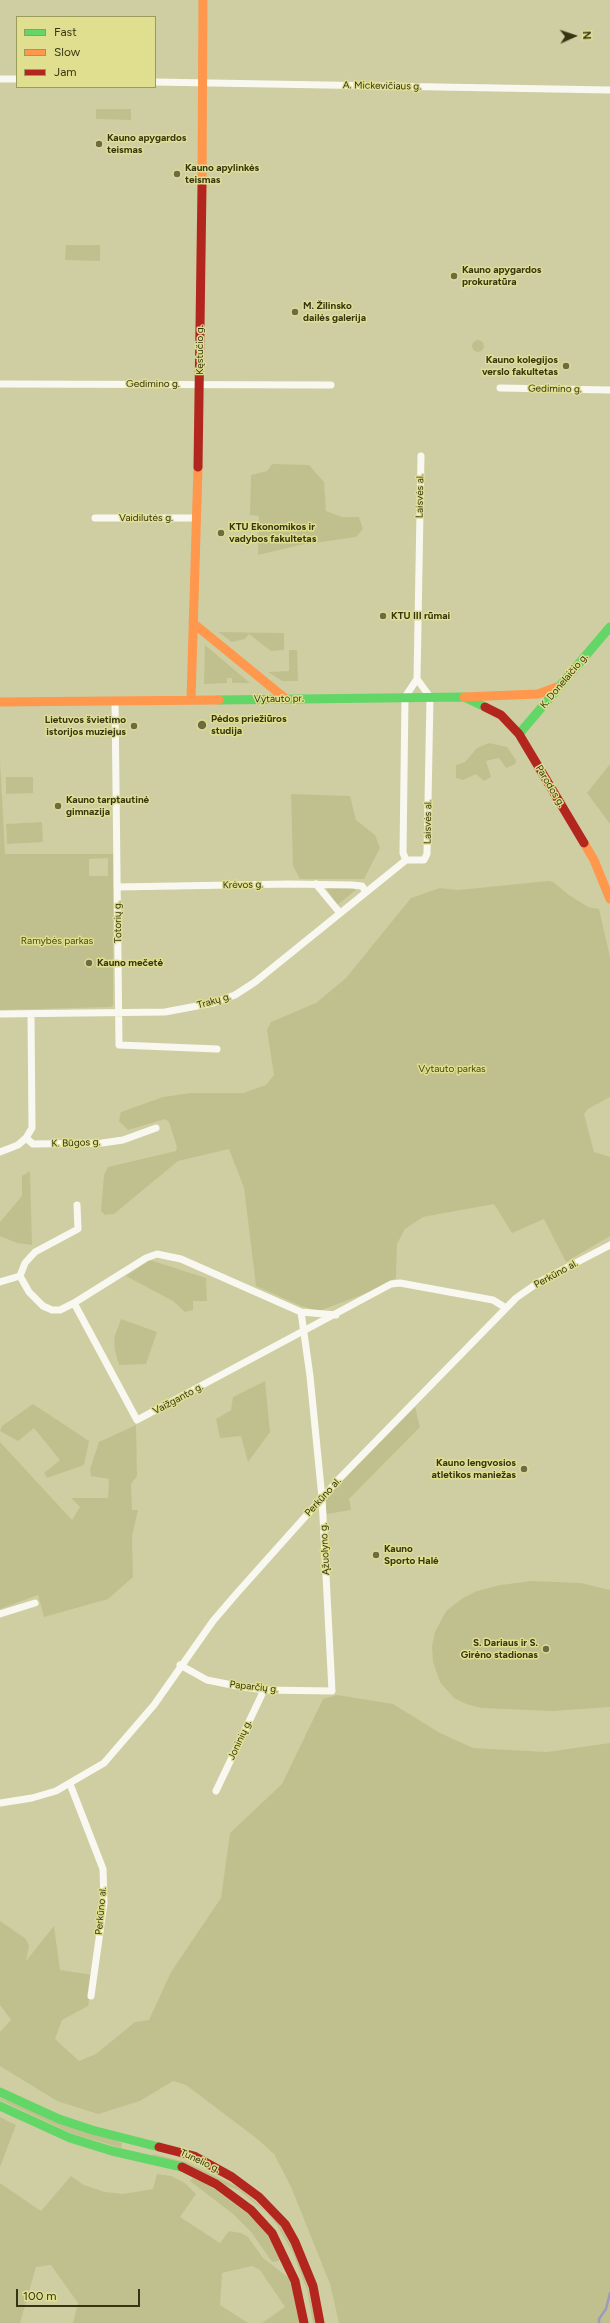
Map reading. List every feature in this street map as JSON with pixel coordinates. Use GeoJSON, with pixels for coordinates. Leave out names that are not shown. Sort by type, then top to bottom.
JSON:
{"type":"FeatureCollection","features":[{"type":"Feature","properties":{"kind":"main road","name":"Kęstučio g."},"geometry":{"type":"LineString","coordinates":[[191,700],[200,384],[201,83],[203,0]]}},
{"type":"Feature","properties":{"kind":"main road"},"geometry":{"type":"LineString","coordinates":[[193,623],[286,699]]}},
{"type":"Feature","properties":{"kind":"main road","name":"K. Donelaičio g."},"geometry":{"type":"LineString","coordinates":[[518,734],[610,627]]}},
{"type":"Feature","properties":{"kind":"main road","name":"Vytauto pr."},"geometry":{"type":"LineString","coordinates":[[0,702],[464,697],[538,694],[557,687]]}},
{"type":"Feature","properties":{"kind":"main road","name":"Parodos g."},"geometry":{"type":"LineString","coordinates":[[464,697],[479,702],[501,715],[518,734],[589,851],[610,899]]}},
{"type":"Feature","properties":{"kind":"main road","name":"Tunelio g."},"geometry":{"type":"LineString","coordinates":[[0,2092],[59,2119],[92,2130],[180,2151],[207,2162],[232,2177],[274,2211],[295,2242],[306,2268],[317,2303],[320,2323]]}},
{"type":"Feature","properties":{"kind":"main road","name":"Tunelio g."},"geometry":{"type":"LineString","coordinates":[[0,2106],[70,2138],[144,2159],[185,2168],[199,2174],[226,2192],[262,2221],[272,2234],[288,2263],[300,2297],[304,2323]]}},
{"type":"Feature","properties":{"kind":"main road"},"geometry":{"type":"LineString","coordinates":[[144,2159],[148,2144]]}},
{"type":"Feature","properties":{"kind":"street"},"geometry":{"type":"LineString","coordinates":[[0,79],[16,80]]}},
{"type":"Feature","properties":{"kind":"street","name":"A. Mickevičiaus g."},"geometry":{"type":"LineString","coordinates":[[156,82],[610,90]]}},
{"type":"Feature","properties":{"kind":"street","name":"Gedimino g."},"geometry":{"type":"LineString","coordinates":[[0,384],[331,385]]}},
{"type":"Feature","properties":{"kind":"street","name":"Gedimino g."},"geometry":{"type":"LineString","coordinates":[[500,388],[610,390]]}},
{"type":"Feature","properties":{"kind":"street","name":"Laisvės al."},"geometry":{"type":"LineString","coordinates":[[417,679],[421,456]]}},
{"type":"Feature","properties":{"kind":"street","name":"Vaidilutės g."},"geometry":{"type":"LineString","coordinates":[[95,518],[196,518]]}},
{"type":"Feature","properties":{"kind":"street"},"geometry":{"type":"LineString","coordinates":[[406,860],[403,854],[405,698],[417,679],[430,697]]}},
{"type":"Feature","properties":{"kind":"street","name":"Laisvės al."},"geometry":{"type":"LineString","coordinates":[[406,860],[424,860],[427,854],[430,697]]}},
{"type":"Feature","properties":{"kind":"street","name":"Totorių g."},"geometry":{"type":"LineString","coordinates":[[115,701],[119,1045],[217,1049]]}},
{"type":"Feature","properties":{"kind":"street","name":"Trakų g."},"geometry":{"type":"LineString","coordinates":[[0,1014],[118,1014],[165,1012],[213,1003],[235,995],[255,982],[406,860]]}},
{"type":"Feature","properties":{"kind":"street"},"geometry":{"type":"LineString","coordinates":[[316,884],[340,913]]}},
{"type":"Feature","properties":{"kind":"street","name":"Krėvos g."},"geometry":{"type":"LineString","coordinates":[[117,887],[316,884],[362,886],[366,892]]}},
{"type":"Feature","properties":{"kind":"street"},"geometry":{"type":"LineString","coordinates":[[0,1152],[18,1145],[26,1138],[32,1128],[30,1014]]}},
{"type":"Feature","properties":{"kind":"street","name":"K. Būgos g."},"geometry":{"type":"LineString","coordinates":[[26,1138],[33,1144],[102,1143],[123,1140],[156,1128]]}},
{"type":"Feature","properties":{"kind":"street"},"geometry":{"type":"LineString","coordinates":[[20,1276],[25,1263],[35,1252],[78,1229],[77,1205]]}},
{"type":"Feature","properties":{"kind":"street","name":"Perkūno al."},"geometry":{"type":"LineString","coordinates":[[0,1803],[32,1798],[70,1784],[104,1763],[117,1751],[154,1705],[180,1665],[213,1621],[322,1498],[506,1308],[516,1298],[534,1286],[610,1245]]}},
{"type":"Feature","properties":{"kind":"street"},"geometry":{"type":"LineString","coordinates":[[20,1276],[29,1292],[43,1306],[52,1310],[60,1310],[74,1303],[146,1258],[157,1254],[181,1259],[301,1312],[336,1315]]}},
{"type":"Feature","properties":{"kind":"street"},"geometry":{"type":"LineString","coordinates":[[0,1282],[20,1276]]}},
{"type":"Feature","properties":{"kind":"street","name":"Vaižganto g."},"geometry":{"type":"LineString","coordinates":[[74,1303],[137,1420],[336,1315],[391,1284],[400,1283],[493,1300],[506,1308]]}},
{"type":"Feature","properties":{"kind":"street","name":"Ąžuolyno g."},"geometry":{"type":"LineString","coordinates":[[301,1312],[310,1376],[322,1498],[332,1691]]}},
{"type":"Feature","properties":{"kind":"street"},"geometry":{"type":"LineString","coordinates":[[0,1614],[35,1603]]}},
{"type":"Feature","properties":{"kind":"street","name":"Paparčių g."},"geometry":{"type":"LineString","coordinates":[[180,1665],[207,1680],[264,1690],[332,1691]]}},
{"type":"Feature","properties":{"kind":"street","name":"Joninių g."},"geometry":{"type":"LineString","coordinates":[[216,1791],[264,1690]]}},
{"type":"Feature","properties":{"kind":"street","name":"Perkūno al."},"geometry":{"type":"LineString","coordinates":[[70,1784],[103,1869],[104,1903],[91,1996]]}},
{"type":"Feature","properties":{"kind":"green space"},"geometry":{"type":"Polygon","coordinates":[[[96,109],[131,109],[131,120],[96,119],[96,109]]]}},
{"type":"Feature","properties":{"kind":"green space"},"geometry":{"type":"Polygon","coordinates":[[[66,245],[100,245],[100,261],[65,260],[66,245]]]}},
{"type":"Feature","properties":{"kind":"green space"},"geometry":{"type":"Polygon","coordinates":[[[476,340],[480,340],[484,346],[480,352],[476,352],[472,348],[472,344],[476,340]]]}},
{"type":"Feature","properties":{"kind":"green space"},"geometry":{"type":"Polygon","coordinates":[[[272,464],[309,465],[324,482],[326,511],[342,517],[359,517],[363,529],[356,537],[300,545],[258,555],[259,516],[250,515],[251,475],[267,471],[272,464]]]}},
{"type":"Feature","properties":{"kind":"green space"},"geometry":{"type":"Polygon","coordinates":[[[218,632],[284,633],[284,650],[271,651],[249,634],[245,639],[232,642],[218,632]]]}},
{"type":"Feature","properties":{"kind":"green space"},"geometry":{"type":"Polygon","coordinates":[[[205,645],[250,683],[232,683],[232,678],[227,678],[227,683],[204,684],[205,645]]]}},
{"type":"Feature","properties":{"kind":"green space"},"geometry":{"type":"Polygon","coordinates":[[[289,650],[297,650],[298,681],[282,681],[268,672],[289,671],[289,650]]]}},
{"type":"Feature","properties":{"kind":"green space"},"geometry":{"type":"Polygon","coordinates":[[[489,743],[507,747],[516,760],[515,764],[506,768],[499,758],[486,761],[491,777],[484,781],[476,774],[463,780],[456,778],[456,765],[465,762],[477,748],[489,743]]]}},
{"type":"Feature","properties":{"kind":"green space","name":"Ramybės parkas"},"geometry":{"type":"Polygon","coordinates":[[[0,759],[5,854],[113,854],[113,1005],[111,1007],[0,1010],[0,759]],[[108,858],[89,859],[89,876],[108,876],[108,858]]]}},
{"type":"Feature","properties":{"kind":"green space"},"geometry":{"type":"Polygon","coordinates":[[[610,764],[610,824],[587,793],[610,764]]]}},
{"type":"Feature","properties":{"kind":"green space"},"geometry":{"type":"Polygon","coordinates":[[[6,777],[33,777],[33,793],[6,794],[6,777]]]}},
{"type":"Feature","properties":{"kind":"green space"},"geometry":{"type":"Polygon","coordinates":[[[291,794],[350,796],[356,820],[375,835],[380,848],[364,879],[300,879],[293,866],[291,794]]]}},
{"type":"Feature","properties":{"kind":"green space"},"geometry":{"type":"Polygon","coordinates":[[[42,822],[43,842],[7,844],[6,824],[42,822]]]}},
{"type":"Feature","properties":{"kind":"green space","name":"Vytauto parkas"},"geometry":{"type":"Polygon","coordinates":[[[548,881],[553,882],[569,895],[588,907],[599,909],[610,957],[610,1097],[588,1109],[584,1114],[594,1152],[610,1157],[610,1236],[566,1262],[544,1219],[512,1233],[494,1204],[423,1217],[405,1229],[397,1244],[396,1278],[372,1291],[319,1311],[301,1306],[256,1286],[244,1188],[229,1149],[178,1161],[114,1214],[105,1215],[101,1211],[104,1175],[108,1167],[176,1151],[177,1147],[169,1122],[165,1119],[128,1130],[119,1121],[121,1112],[163,1097],[191,1093],[243,1093],[266,1085],[274,1075],[267,1030],[271,1022],[316,1003],[346,978],[411,898],[440,888],[458,890],[548,881]]]}},
{"type":"Feature","properties":{"kind":"green space"},"geometry":{"type":"Polygon","coordinates":[[[326,888],[353,888],[356,890],[337,905],[326,888]]]}},
{"type":"Feature","properties":{"kind":"green space"},"geometry":{"type":"Polygon","coordinates":[[[30,1171],[32,1245],[17,1243],[0,1236],[0,1222],[22,1196],[22,1176],[30,1171]]]}},
{"type":"Feature","properties":{"kind":"green space"},"geometry":{"type":"Polygon","coordinates":[[[150,1260],[206,1278],[207,1301],[193,1301],[193,1310],[185,1312],[173,1301],[126,1276],[150,1260]]]}},
{"type":"Feature","properties":{"kind":"green space"},"geometry":{"type":"Polygon","coordinates":[[[121,1319],[157,1332],[146,1364],[119,1365],[115,1351],[114,1338],[121,1319]]]}},
{"type":"Feature","properties":{"kind":"green space"},"geometry":{"type":"Polygon","coordinates":[[[265,1381],[270,1432],[248,1462],[241,1436],[220,1438],[216,1419],[231,1410],[233,1397],[265,1381]]]}},
{"type":"Feature","properties":{"kind":"green space"},"geometry":{"type":"Polygon","coordinates":[[[33,1404],[89,1441],[84,1465],[47,1478],[44,1473],[60,1460],[34,1428],[18,1441],[0,1431],[2,1426],[33,1404]]]}},
{"type":"Feature","properties":{"kind":"green space"},"geometry":{"type":"Polygon","coordinates":[[[415,1407],[420,1427],[349,1499],[351,1510],[327,1514],[324,1499],[415,1407]]]}},
{"type":"Feature","properties":{"kind":"green space"},"geometry":{"type":"Polygon","coordinates":[[[136,1425],[137,1476],[131,1484],[132,1510],[138,1510],[132,1536],[133,1577],[108,1599],[44,1617],[38,1595],[0,1609],[0,1442],[72,1520],[80,1507],[71,1498],[108,1498],[109,1479],[91,1476],[90,1469],[99,1442],[136,1425]]]}},
{"type":"Feature","properties":{"kind":"green space"},"geometry":{"type":"Polygon","coordinates":[[[532,1581],[581,1583],[610,1590],[610,1707],[553,1711],[481,1708],[466,1704],[454,1698],[440,1682],[433,1662],[432,1646],[435,1632],[446,1611],[463,1598],[477,1591],[500,1585],[532,1581]]]}},
{"type":"Feature","properties":{"kind":"green space"},"geometry":{"type":"Polygon","coordinates":[[[337,1695],[393,1704],[440,1733],[473,1748],[547,1752],[610,1743],[610,2323],[339,2323],[330,2284],[291,2187],[274,2154],[256,2138],[186,2085],[173,2081],[140,2101],[98,2114],[57,2101],[0,2066],[0,2032],[11,2020],[0,2005],[0,1921],[26,1939],[29,1946],[26,1961],[54,1926],[60,1970],[93,1975],[88,2006],[62,2020],[55,2039],[79,2061],[96,2054],[135,2022],[149,2020],[171,1972],[221,1898],[230,1833],[282,1784],[323,1699],[337,1695]]]}},
{"type":"Feature","properties":{"kind":"green space"},"geometry":{"type":"Polygon","coordinates":[[[0,2098],[122,2143],[121,2148],[73,2134],[0,2100],[0,2098]]]}},
{"type":"Feature","properties":{"kind":"green space"},"geometry":{"type":"Polygon","coordinates":[[[0,2117],[16,2125],[0,2167],[0,2117]]]}},
{"type":"Feature","properties":{"kind":"green space"},"geometry":{"type":"Polygon","coordinates":[[[152,2155],[186,2162],[240,2188],[280,2224],[304,2272],[316,2323],[313,2323],[307,2290],[293,2253],[277,2225],[267,2213],[240,2191],[152,2155]]]}},
{"type":"Feature","properties":{"kind":"green space"},"geometry":{"type":"Polygon","coordinates":[[[157,2174],[171,2176],[185,2183],[196,2194],[180,2217],[220,2243],[229,2231],[241,2233],[248,2237],[263,2258],[289,2278],[298,2308],[300,2323],[262,2323],[285,2307],[260,2270],[252,2266],[222,2273],[220,2305],[248,2323],[73,2323],[78,2303],[51,2265],[36,2267],[20,2323],[0,2323],[0,2183],[41,2211],[71,2176],[84,2185],[105,2192],[123,2194],[153,2189],[157,2174]]]}},
{"type":"Feature","properties":{"kind":"green space"},"geometry":{"type":"Polygon","coordinates":[[[193,2177],[213,2188],[246,2212],[266,2232],[280,2259],[273,2262],[251,2232],[233,2214],[190,2181],[193,2177]]]}},
{"type":"Feature","properties":{"kind":"waterway"},"geometry":{"type":"LineString","coordinates":[[599,2323],[599,2319],[606,2309],[610,2293]]}},
{"type":"Feature","properties":{"kind":"traffic: fast"},"geometry":{"type":"LineString","coordinates":[[519,734],[610,627]]}},
{"type":"Feature","properties":{"kind":"traffic: fast"},"geometry":{"type":"LineString","coordinates":[[219,700],[464,697],[485,707]]}},
{"type":"Feature","properties":{"kind":"traffic: fast"},"geometry":{"type":"LineString","coordinates":[[0,2092],[59,2119],[92,2130],[159,2147]]}},
{"type":"Feature","properties":{"kind":"traffic: fast"},"geometry":{"type":"LineString","coordinates":[[0,2106],[70,2138],[112,2151],[182,2167]]}},
{"type":"Feature","properties":{"kind":"traffic: slow"},"geometry":{"type":"LineString","coordinates":[[202,186],[203,0]]}},
{"type":"Feature","properties":{"kind":"traffic: slow"},"geometry":{"type":"LineString","coordinates":[[191,700],[198,467]]}},
{"type":"Feature","properties":{"kind":"traffic: slow"},"geometry":{"type":"LineString","coordinates":[[193,623],[286,699]]}},
{"type":"Feature","properties":{"kind":"traffic: slow"},"geometry":{"type":"LineString","coordinates":[[464,697],[538,694],[557,687]]}},
{"type":"Feature","properties":{"kind":"traffic: slow"},"geometry":{"type":"LineString","coordinates":[[0,702],[219,700]]}},
{"type":"Feature","properties":{"kind":"traffic: slow"},"geometry":{"type":"LineString","coordinates":[[584,843],[594,860],[610,899]]}},
{"type":"Feature","properties":{"kind":"traffic: jam"},"geometry":{"type":"LineString","coordinates":[[198,467],[202,186]]}},
{"type":"Feature","properties":{"kind":"traffic: jam"},"geometry":{"type":"LineString","coordinates":[[485,707],[501,715],[519,734],[584,843]]}},
{"type":"Feature","properties":{"kind":"traffic: jam"},"geometry":{"type":"LineString","coordinates":[[159,2147],[194,2156],[232,2177],[259,2197],[285,2224],[295,2242],[313,2286],[320,2323]]}},
{"type":"Feature","properties":{"kind":"traffic: jam"},"geometry":{"type":"LineString","coordinates":[[182,2167],[216,2184],[251,2210],[272,2233],[295,2281],[304,2323]]}},
{"type":"Feature","properties":{"kind":"place","name":"Kauno apygardos teismas"},"geometry":{"type":"Point","coordinates":[99,144]}},
{"type":"Feature","properties":{"kind":"place","name":"Kauno apylinkės teismas"},"geometry":{"type":"Point","coordinates":[177,174]}},
{"type":"Feature","properties":{"kind":"place","name":"Kauno apygardos prokuratūra"},"geometry":{"type":"Point","coordinates":[454,276]}},
{"type":"Feature","properties":{"kind":"place","name":"M. Žilinsko dailės galerija"},"geometry":{"type":"Point","coordinates":[295,312]}},
{"type":"Feature","properties":{"kind":"place","name":"Kauno kolegijos verslo fakultetas"},"geometry":{"type":"Point","coordinates":[566,366]}},
{"type":"Feature","properties":{"kind":"place","name":"KTU Ekonomikos ir vadybos fakultetas"},"geometry":{"type":"Point","coordinates":[221,533]}},
{"type":"Feature","properties":{"kind":"place","name":"KTU III rūmai"},"geometry":{"type":"Point","coordinates":[383,616]}},
{"type":"Feature","properties":{"kind":"place","name":"Pėdos priežiūros studija"},"geometry":{"type":"Point","coordinates":[202,725]}},
{"type":"Feature","properties":{"kind":"place","name":"Lietuvos švietimo istorijos muziejus"},"geometry":{"type":"Point","coordinates":[134,726]}},
{"type":"Feature","properties":{"kind":"place","name":"Kauno tarptautinė gimnazija"},"geometry":{"type":"Point","coordinates":[58,806]}},
{"type":"Feature","properties":{"kind":"place","name":"Kauno mečetė"},"geometry":{"type":"Point","coordinates":[89,963]}},
{"type":"Feature","properties":{"kind":"place","name":"Kauno lengvosios atletikos maniežas"},"geometry":{"type":"Point","coordinates":[524,1469]}},
{"type":"Feature","properties":{"kind":"place","name":"Kauno Sporto Halė"},"geometry":{"type":"Point","coordinates":[376,1555]}},
{"type":"Feature","properties":{"kind":"place","name":"S. Dariaus ir S. Girėno stadionas"},"geometry":{"type":"Point","coordinates":[546,1649]}}]}
